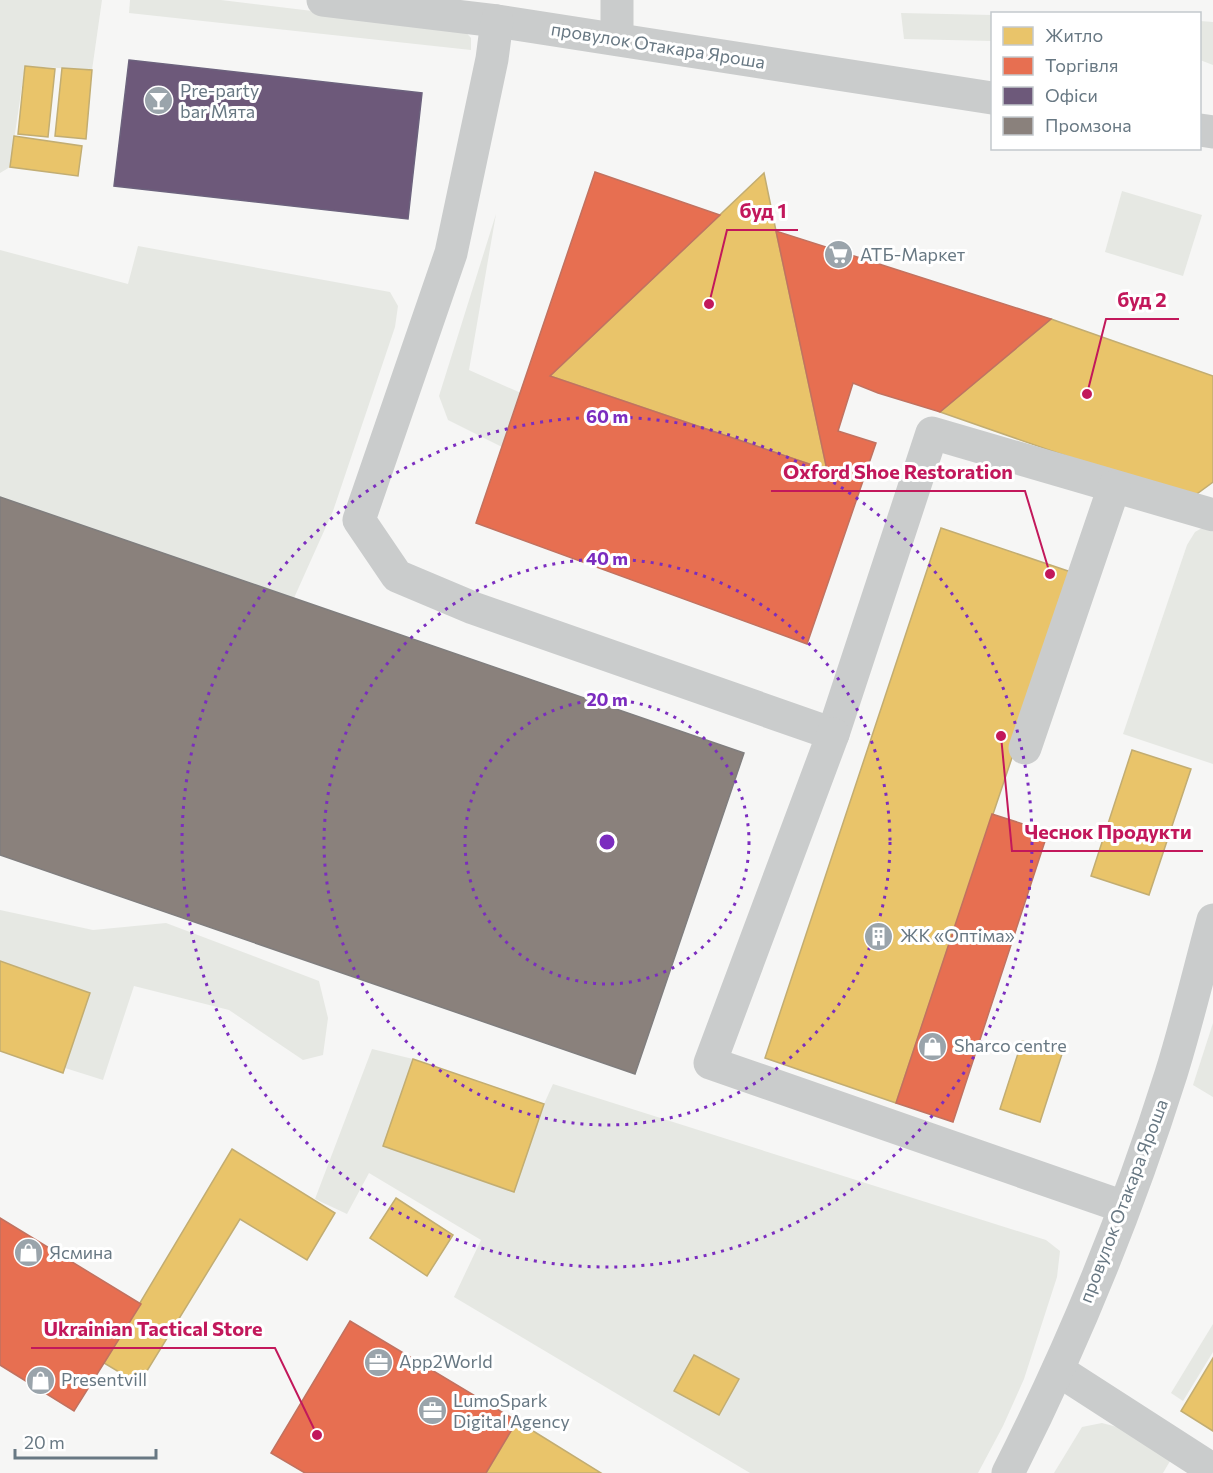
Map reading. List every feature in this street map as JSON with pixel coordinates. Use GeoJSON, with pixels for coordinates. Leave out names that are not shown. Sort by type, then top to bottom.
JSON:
{"type":"FeatureCollection","features":[{"type":"Feature","properties":{"kind":"street","name":"провулок Отакара Яроша"},"geometry":{"type":"LineString","coordinates":[[323,0],[497,21],[991,98]]}},
{"type":"Feature","properties":{"kind":"street"},"geometry":{"type":"LineString","coordinates":[[617,39],[618,0]]}},
{"type":"Feature","properties":{"kind":"street"},"geometry":{"type":"LineString","coordinates":[[497,21],[452,253],[359,520],[397,576],[472,608],[833,734]]}},
{"type":"Feature","properties":{"kind":"street"},"geometry":{"type":"LineString","coordinates":[[1124,1207],[711,1063],[833,734],[932,434],[1213,515]]}},
{"type":"Feature","properties":{"kind":"street"},"geometry":{"type":"LineString","coordinates":[[1025,748],[1114,487]]}},
{"type":"Feature","properties":{"kind":"street","name":"провулок Отакара Яроша"},"geometry":{"type":"LineString","coordinates":[[1008,1473],[1058,1370],[1124,1207],[1172,1072],[1213,920]]}},
{"type":"Feature","properties":{"kind":"street"},"geometry":{"type":"LineString","coordinates":[[1058,1370],[1213,1470]]}},
{"type":"Feature","properties":{"kind":"shaded area"},"geometry":{"type":"Polygon","coordinates":[[[0,0],[102,0],[92,70],[25,66],[10,167],[0,173],[0,0]]]}},
{"type":"Feature","properties":{"kind":"shaded area"},"geometry":{"type":"Polygon","coordinates":[[[130,0],[221,0],[463,29],[471,38],[471,50],[129,13],[130,0]]]}},
{"type":"Feature","properties":{"kind":"shaded area"},"geometry":{"type":"Polygon","coordinates":[[[901,13],[991,15],[991,41],[904,39],[901,13]]]}},
{"type":"Feature","properties":{"kind":"shaded area"},"geometry":{"type":"Polygon","coordinates":[[[1201,21],[1213,22],[1213,65],[1201,60],[1201,21]]]}},
{"type":"Feature","properties":{"kind":"shaded area"},"geometry":{"type":"Polygon","coordinates":[[[1122,191],[1202,215],[1183,276],[1105,252],[1122,191]]]}},
{"type":"Feature","properties":{"kind":"shaded area"},"geometry":{"type":"Polygon","coordinates":[[[496,214],[469,370],[521,393],[502,447],[448,420],[439,396],[496,214]]]}},
{"type":"Feature","properties":{"kind":"shaded area"},"geometry":{"type":"Polygon","coordinates":[[[138,246],[390,292],[398,306],[395,327],[333,511],[294,598],[0,497],[0,250],[128,284],[138,246]]]}},
{"type":"Feature","properties":{"kind":"shaded area"},"geometry":{"type":"Polygon","coordinates":[[[1202,528],[1213,532],[1213,764],[1123,734],[1187,545],[1195,532],[1202,528]]]}},
{"type":"Feature","properties":{"kind":"shaded area"},"geometry":{"type":"Polygon","coordinates":[[[0,910],[93,930],[166,923],[319,981],[328,1018],[323,1055],[303,1060],[229,1010],[134,986],[103,1080],[65,1068],[90,993],[0,961],[0,910]]]}},
{"type":"Feature","properties":{"kind":"shaded area"},"geometry":{"type":"Polygon","coordinates":[[[1213,1023],[1213,1097],[1193,1085],[1213,1023]]]}},
{"type":"Feature","properties":{"kind":"shaded area"},"geometry":{"type":"Polygon","coordinates":[[[372,1049],[413,1059],[389,1148],[514,1191],[553,1084],[1046,1240],[1060,1251],[1057,1277],[1024,1379],[978,1473],[750,1473],[454,1297],[481,1240],[369,1173],[347,1214],[315,1199],[372,1049]]]}},
{"type":"Feature","properties":{"kind":"shaded area"},"geometry":{"type":"Polygon","coordinates":[[[1213,1324],[1213,1352],[1183,1401],[1171,1393],[1213,1324]]]}},
{"type":"Feature","properties":{"kind":"shaded area"},"geometry":{"type":"Polygon","coordinates":[[[1102,1423],[1121,1428],[1173,1456],[1163,1473],[1054,1473],[1082,1427],[1102,1423]]]}},
{"type":"Feature","properties":{"kind":"building: Житло"},"geometry":{"type":"Polygon","coordinates":[[[25,66],[55,69],[48,137],[18,134],[25,66]]]}},
{"type":"Feature","properties":{"kind":"building: Житло"},"geometry":{"type":"Polygon","coordinates":[[[62,68],[92,70],[86,139],[55,136],[62,68]]]}},
{"type":"Feature","properties":{"kind":"building: Житло"},"geometry":{"type":"Polygon","coordinates":[[[14,136],[82,146],[78,176],[10,167],[14,136]]]}},
{"type":"Feature","properties":{"kind":"building: Житло"},"geometry":{"type":"Polygon","coordinates":[[[764,173],[776,231],[827,470],[550,376],[764,173]]]}},
{"type":"Feature","properties":{"kind":"building: Житло"},"geometry":{"type":"Polygon","coordinates":[[[1051,319],[1213,376],[1213,482],[1190,499],[940,412],[1051,319]]]}},
{"type":"Feature","properties":{"kind":"building: Житло","name":"ЖК «Оптіма»"},"geometry":{"type":"Polygon","coordinates":[[[941,528],[1074,573],[896,1103],[765,1058],[941,528]]]}},
{"type":"Feature","properties":{"kind":"building: Житло"},"geometry":{"type":"Polygon","coordinates":[[[1132,750],[1191,769],[1149,895],[1091,876],[1132,750]]]}},
{"type":"Feature","properties":{"kind":"building: Житло"},"geometry":{"type":"Polygon","coordinates":[[[0,961],[90,993],[63,1073],[0,1051],[0,961]]]}},
{"type":"Feature","properties":{"kind":"building: Житло"},"geometry":{"type":"Polygon","coordinates":[[[1022,1041],[1062,1054],[1040,1122],[1000,1109],[1022,1041]]]}},
{"type":"Feature","properties":{"kind":"building: Житло"},"geometry":{"type":"Polygon","coordinates":[[[413,1059],[544,1104],[514,1192],[383,1146],[413,1059]]]}},
{"type":"Feature","properties":{"kind":"building: Житло"},"geometry":{"type":"Polygon","coordinates":[[[232,1149],[335,1213],[307,1260],[240,1219],[139,1384],[104,1363],[232,1149]]]}},
{"type":"Feature","properties":{"kind":"building: Житло"},"geometry":{"type":"Polygon","coordinates":[[[396,1198],[453,1235],[427,1276],[370,1238],[396,1198]]]}},
{"type":"Feature","properties":{"kind":"building: Житло"},"geometry":{"type":"Polygon","coordinates":[[[694,1355],[739,1379],[719,1415],[674,1391],[694,1355]]]}},
{"type":"Feature","properties":{"kind":"building: Житло"},"geometry":{"type":"Polygon","coordinates":[[[1213,1358],[1213,1431],[1181,1411],[1213,1358]]]}},
{"type":"Feature","properties":{"kind":"building: Житло"},"geometry":{"type":"Polygon","coordinates":[[[517,1421],[601,1473],[486,1473],[517,1421]]]}},
{"type":"Feature","properties":{"kind":"building: Торгівля"},"geometry":{"type":"Polygon","coordinates":[[[595,172],[720,215],[550,376],[827,470],[776,231],[1051,319],[940,412],[853,383],[838,431],[876,443],[807,644],[476,523],[595,172]]]}},
{"type":"Feature","properties":{"kind":"building: Торгівля"},"geometry":{"type":"Polygon","coordinates":[[[992,814],[1048,832],[953,1122],[896,1103],[992,814]]]}},
{"type":"Feature","properties":{"kind":"building: Торгівля"},"geometry":{"type":"Polygon","coordinates":[[[0,1218],[141,1304],[74,1411],[0,1365],[0,1218]]]}},
{"type":"Feature","properties":{"kind":"building: Торгівля"},"geometry":{"type":"Polygon","coordinates":[[[350,1321],[517,1421],[486,1473],[305,1473],[271,1453],[350,1321]]]}},
{"type":"Feature","properties":{"kind":"building: Офіси"},"geometry":{"type":"Polygon","coordinates":[[[129,60],[422,93],[408,219],[114,186],[129,60]]]}},
{"type":"Feature","properties":{"kind":"building: Промзона"},"geometry":{"type":"Polygon","coordinates":[[[0,497],[744,753],[635,1074],[0,855],[0,497]]]}},
{"type":"Feature","properties":{"kind":"place","name":"Pre-party bar Мята"},"geometry":{"type":"Point","coordinates":[159,101]}},
{"type":"Feature","properties":{"kind":"place","name":"АТБ-Маркет"},"geometry":{"type":"Point","coordinates":[839,255]}},
{"type":"Feature","properties":{"kind":"place","name":"буд 1"},"geometry":{"type":"Point","coordinates":[709,304]}},
{"type":"Feature","properties":{"kind":"place","name":"буд 2"},"geometry":{"type":"Point","coordinates":[1087,394]}},
{"type":"Feature","properties":{"kind":"place","name":"Oxford Shoe Restoration"},"geometry":{"type":"Point","coordinates":[1050,574]}},
{"type":"Feature","properties":{"kind":"place","name":"Чеснок Продукти"},"geometry":{"type":"Point","coordinates":[1001,736]}},
{"type":"Feature","properties":{"kind":"place","name":"ЖК «Оптіма»"},"geometry":{"type":"Point","coordinates":[879,936]}},
{"type":"Feature","properties":{"kind":"place","name":"Sharco centre"},"geometry":{"type":"Point","coordinates":[933,1046]}},
{"type":"Feature","properties":{"kind":"place","name":"Ясмина"},"geometry":{"type":"Point","coordinates":[28,1253]}},
{"type":"Feature","properties":{"kind":"place","name":"App2World"},"geometry":{"type":"Point","coordinates":[378,1362]}},
{"type":"Feature","properties":{"kind":"place","name":"Presentvill"},"geometry":{"type":"Point","coordinates":[40,1380]}},
{"type":"Feature","properties":{"kind":"place","name":"LumoSpark Digital Agency"},"geometry":{"type":"Point","coordinates":[432,1411]}},
{"type":"Feature","properties":{"kind":"place","name":"Ukrainian Tactical Store"},"geometry":{"type":"Point","coordinates":[317,1435]}}]}
